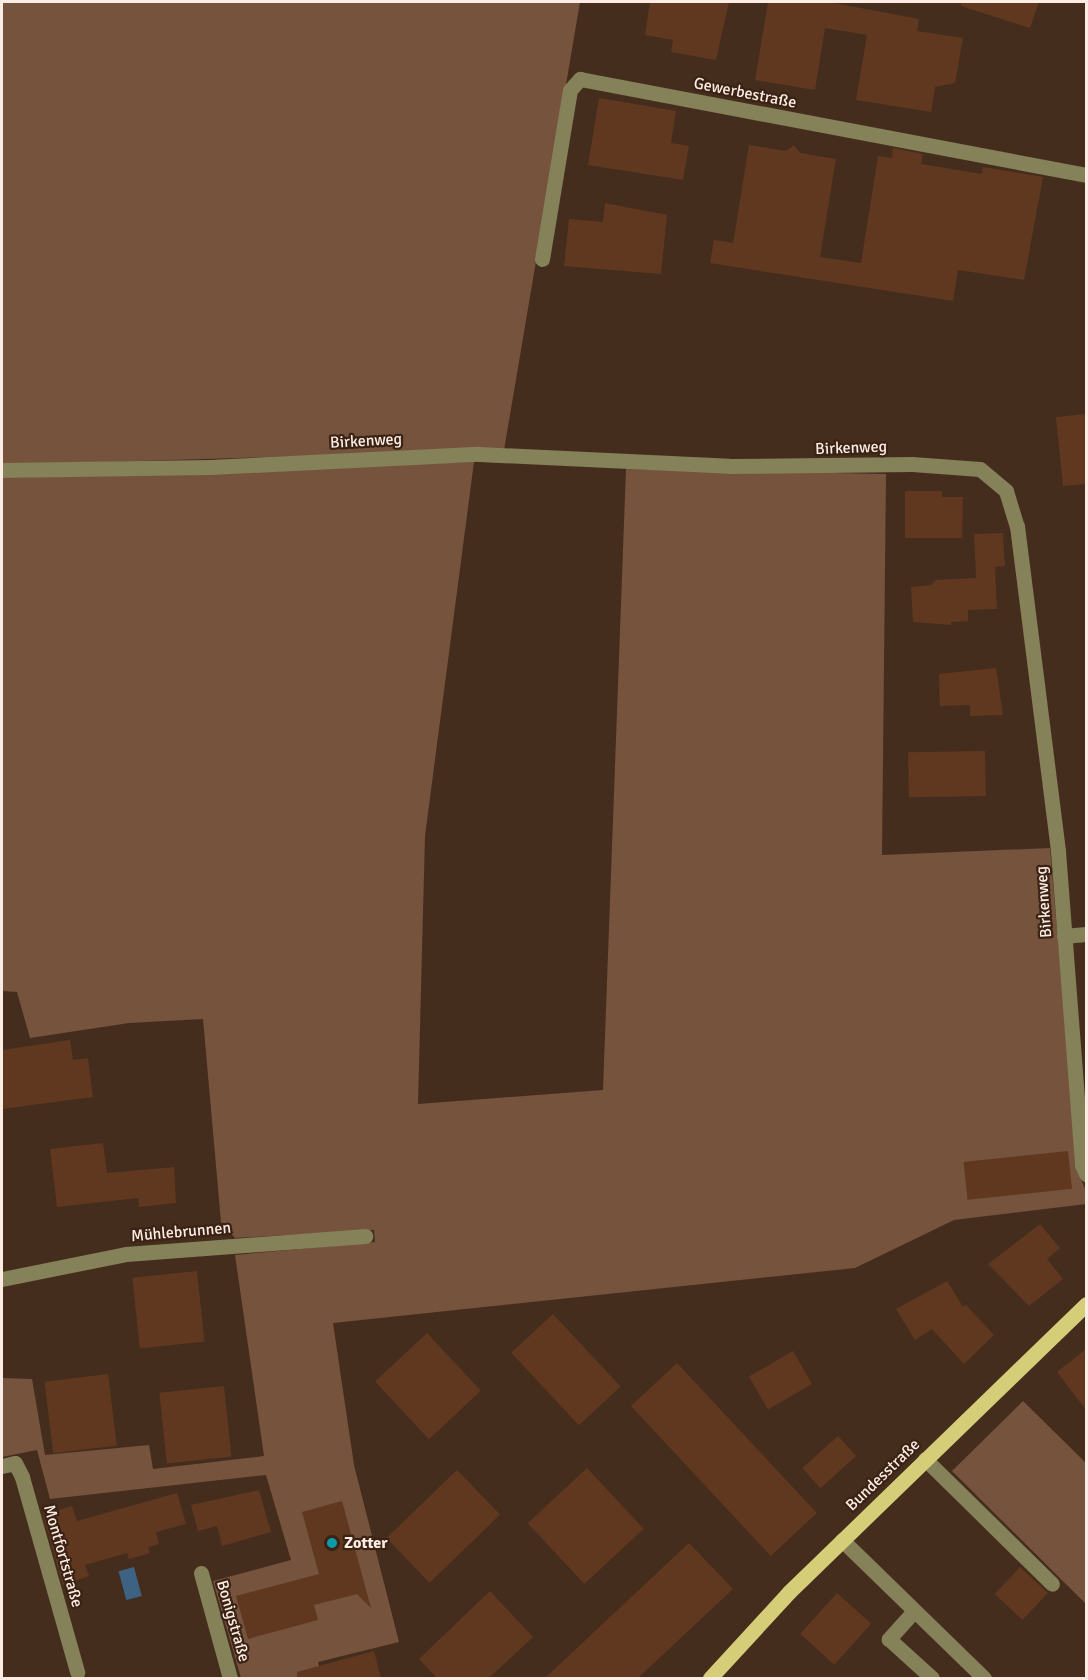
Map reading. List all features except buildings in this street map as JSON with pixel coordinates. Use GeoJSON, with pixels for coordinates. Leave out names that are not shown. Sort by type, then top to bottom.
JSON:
{"type":"FeatureCollection","features":[{"type":"Feature","properties":{"kind":"main road","name":"Bundesstraße"},"geometry":{"type":"LineString","coordinates":[[710,1678],[842,1540],[1086,1304]]}},
{"type":"Feature","properties":{"kind":"street","name":"Gewerbestraße"},"geometry":{"type":"LineString","coordinates":[[542,259],[570,90],[580,80],[1086,175]]}},
{"type":"Feature","properties":{"kind":"street","name":"Birkenweg"},"geometry":{"type":"LineString","coordinates":[[2,470],[210,467],[479,454],[729,466],[912,464],[980,470],[1006,491],[1017,526],[1058,851],[1082,1165],[1086,1174]]}},
{"type":"Feature","properties":{"kind":"street"},"geometry":{"type":"LineString","coordinates":[[1064,936],[1086,934]]}},
{"type":"Feature","properties":{"kind":"street","name":"Mühlebrunnen"},"geometry":{"type":"LineString","coordinates":[[2,1279],[126,1254],[365,1236]]}},
{"type":"Feature","properties":{"kind":"street"},"geometry":{"type":"LineString","coordinates":[[925,1459],[1052,1584]]}},
{"type":"Feature","properties":{"kind":"street","name":"Montfortstraße"},"geometry":{"type":"LineString","coordinates":[[2,1466],[15,1463],[22,1477],[77,1672]]}},
{"type":"Feature","properties":{"kind":"street"},"geometry":{"type":"LineString","coordinates":[[842,1540],[984,1678]]}},
{"type":"Feature","properties":{"kind":"street","name":"Bonigstraße"},"geometry":{"type":"LineString","coordinates":[[201,1573],[230,1678]]}},
{"type":"Feature","properties":{"kind":"street"},"geometry":{"type":"LineString","coordinates":[[914,1611],[889,1639],[932,1678]]}},
{"type":"Feature","properties":{"kind":"shaded area"},"geometry":{"type":"Polygon","coordinates":[[[2,2],[580,2],[504,450],[2,465],[2,2]]]}},
{"type":"Feature","properties":{"kind":"shaded area"},"geometry":{"type":"Polygon","coordinates":[[[474,462],[425,836],[418,1104],[603,1090],[626,469],[886,474],[882,855],[1050,848],[1078,1173],[1086,1191],[1086,1204],[954,1220],[855,1268],[333,1323],[354,1465],[399,1642],[318,1662],[322,1678],[241,1678],[213,1581],[291,1560],[266,1475],[50,1499],[37,1450],[2,1457],[2,1378],[32,1379],[45,1455],[149,1445],[153,1469],[264,1456],[235,1255],[375,1242],[374,1230],[235,1238],[221,1222],[203,1019],[129,1023],[30,1038],[17,992],[2,991],[2,478],[474,462]]]}},
{"type":"Feature","properties":{"kind":"shaded area"},"geometry":{"type":"Polygon","coordinates":[[[1023,1401],[1086,1463],[1086,1604],[952,1471],[1023,1401]]]}},
{"type":"Feature","properties":{"kind":"water"},"geometry":{"type":"Polygon","coordinates":[[[134,1567],[142,1596],[126,1600],[119,1571],[134,1567]]]}},
{"type":"Feature","properties":{"kind":"place","name":"Zotter"},"geometry":{"type":"Point","coordinates":[332,1543]}}]}
